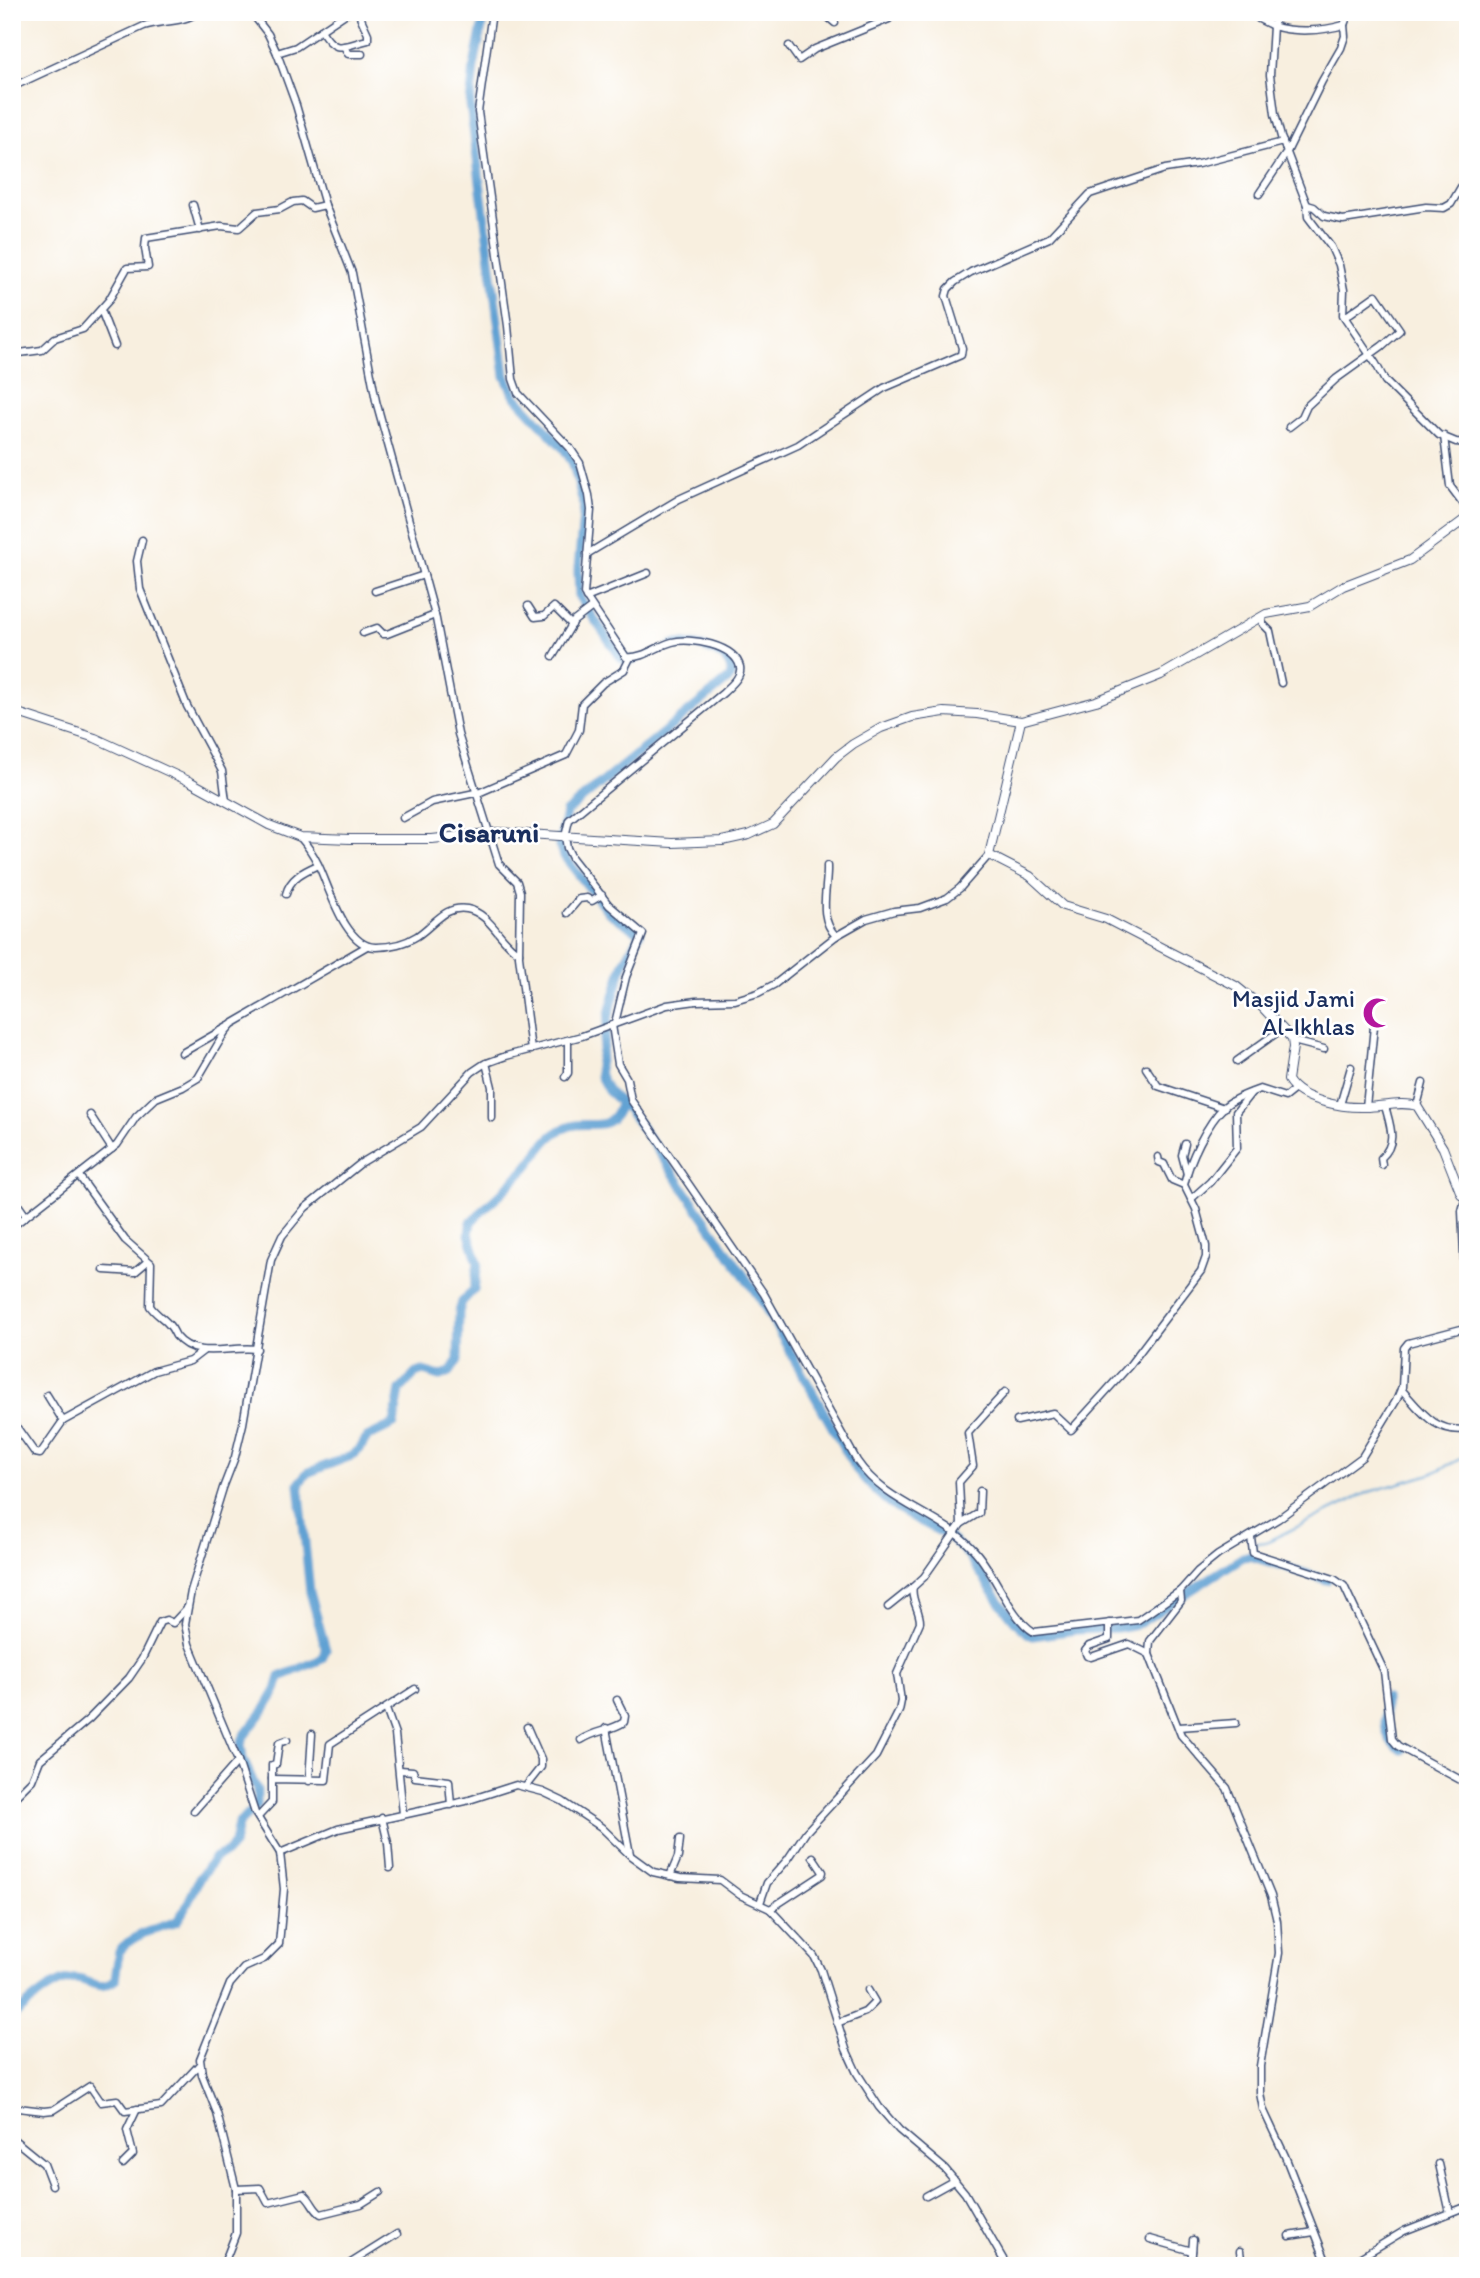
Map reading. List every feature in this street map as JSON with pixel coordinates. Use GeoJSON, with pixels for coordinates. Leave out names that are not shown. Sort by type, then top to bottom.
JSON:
{"type":"FeatureCollection","features":[{"type":"Feature","properties":{"kind":"main road"},"geometry":{"type":"LineString","coordinates":[[12,711],[95,738],[180,777],[269,825],[300,836],[432,839],[488,833],[703,843],[738,838],[773,824],[836,757],[853,744],[888,725],[944,712],[1021,721],[1118,693],[1161,675],[1261,617],[1275,611],[1310,606],[1343,586],[1402,564],[1424,551],[1468,517]]}},
{"type":"Feature","properties":{"kind":"main road"},"geometry":{"type":"LineString","coordinates":[[1021,721],[989,855],[1030,876],[1063,906],[1106,919],[1236,986],[1256,1002],[1293,1041],[1288,1077],[1295,1089],[1305,1095],[1340,1105],[1416,1106],[1443,1148],[1466,1200]]}},
{"type":"Feature","properties":{"kind":"street"},"geometry":{"type":"LineString","coordinates":[[12,87],[144,26],[193,16],[198,12]]}},
{"type":"Feature","properties":{"kind":"street"},"geometry":{"type":"LineString","coordinates":[[251,12],[268,34],[277,53],[296,105],[325,205],[352,273],[376,401],[435,615],[458,734],[499,864],[517,882],[520,892],[519,953],[531,1050]]}},
{"type":"Feature","properties":{"kind":"street"},"geometry":{"type":"LineString","coordinates":[[277,53],[296,47],[348,12]]}},
{"type":"Feature","properties":{"kind":"street"},"geometry":{"type":"LineString","coordinates":[[321,30],[330,45],[344,46],[368,40],[358,12]]}},
{"type":"Feature","properties":{"kind":"street"},"geometry":{"type":"LineString","coordinates":[[492,12],[478,112],[513,379],[518,393],[570,447],[580,463],[591,510],[584,581],[588,611],[629,661]]}},
{"type":"Feature","properties":{"kind":"street"},"geometry":{"type":"LineString","coordinates":[[821,12],[835,23]]}},
{"type":"Feature","properties":{"kind":"street"},"geometry":{"type":"LineString","coordinates":[[789,46],[800,60],[815,49],[889,19],[891,12]]}},
{"type":"Feature","properties":{"kind":"street"},"geometry":{"type":"LineString","coordinates":[[1253,12],[1259,19],[1283,29],[1325,29],[1344,25]]}},
{"type":"Feature","properties":{"kind":"street"},"geometry":{"type":"LineString","coordinates":[[1279,12],[1273,26],[1271,94],[1283,142],[1307,205],[1308,217],[1331,247],[1339,265],[1344,290],[1345,317],[1390,387],[1439,435],[1455,442],[1468,443]]}},
{"type":"Feature","properties":{"kind":"street"},"geometry":{"type":"LineString","coordinates":[[1259,194],[1287,152],[1322,81],[1342,48],[1344,25],[1349,12]]}},
{"type":"Feature","properties":{"kind":"street"},"geometry":{"type":"LineString","coordinates":[[344,46],[348,54],[362,54]]}},
{"type":"Feature","properties":{"kind":"street"},"geometry":{"type":"LineString","coordinates":[[587,554],[679,499],[798,445],[884,388],[961,355],[962,348],[947,304],[948,289],[971,272],[1049,238],[1090,194],[1165,169],[1198,164],[1283,142]]}},
{"type":"Feature","properties":{"kind":"street"},"geometry":{"type":"LineString","coordinates":[[1307,205],[1314,207],[1324,216],[1343,220],[1426,207],[1444,208],[1451,204],[1468,175]]}},
{"type":"Feature","properties":{"kind":"street"},"geometry":{"type":"LineString","coordinates":[[12,354],[44,349],[55,338],[83,329],[102,310],[127,268],[148,268],[146,238],[223,226],[239,228],[257,212],[284,208],[293,202],[302,201],[312,208],[325,205]]}},
{"type":"Feature","properties":{"kind":"street"},"geometry":{"type":"LineString","coordinates":[[193,205],[200,230]]}},
{"type":"Feature","properties":{"kind":"street"},"geometry":{"type":"LineString","coordinates":[[1289,427],[1302,417],[1307,406],[1336,379],[1399,333],[1399,326],[1375,295],[1345,317]]}},
{"type":"Feature","properties":{"kind":"street"},"geometry":{"type":"LineString","coordinates":[[102,310],[115,346]]}},
{"type":"Feature","properties":{"kind":"street"},"geometry":{"type":"LineString","coordinates":[[1444,436],[1450,486],[1468,510]]}},
{"type":"Feature","properties":{"kind":"street"},"geometry":{"type":"LineString","coordinates":[[142,540],[137,561],[140,589],[187,706],[222,771],[226,801]]}},
{"type":"Feature","properties":{"kind":"street"},"geometry":{"type":"LineString","coordinates":[[586,598],[649,573]]}},
{"type":"Feature","properties":{"kind":"street"},"geometry":{"type":"LineString","coordinates":[[375,591],[424,575]]}},
{"type":"Feature","properties":{"kind":"street"},"geometry":{"type":"LineString","coordinates":[[528,606],[535,617],[544,616],[554,607],[572,625]]}},
{"type":"Feature","properties":{"kind":"street"},"geometry":{"type":"LineString","coordinates":[[553,656],[572,625],[588,611]]}},
{"type":"Feature","properties":{"kind":"street"},"geometry":{"type":"LineString","coordinates":[[363,633],[377,628],[387,634],[435,615]]}},
{"type":"Feature","properties":{"kind":"street"},"geometry":{"type":"LineString","coordinates":[[1261,617],[1263,624],[1270,631],[1281,683]]}},
{"type":"Feature","properties":{"kind":"street"},"geometry":{"type":"LineString","coordinates":[[403,818],[432,802],[476,793],[566,755],[579,730],[582,704],[629,661],[671,642],[694,641],[722,648],[732,654],[739,664],[740,675],[706,708],[572,815],[561,837],[598,898],[643,934],[610,1025],[618,1063],[627,1079],[631,1100],[764,1294],[857,1461],[872,1482],[978,1554],[1021,1621],[1030,1630],[1039,1633],[1109,1627],[1142,1618],[1181,1595]]}},
{"type":"Feature","properties":{"kind":"street"},"geometry":{"type":"LineString","coordinates":[[300,836],[318,864],[338,911],[352,934],[367,946]]}},
{"type":"Feature","properties":{"kind":"street"},"geometry":{"type":"LineString","coordinates":[[223,2266],[236,2233],[236,2189],[217,2113],[200,2064],[230,1984],[244,1968],[270,1954],[281,1939],[284,1889],[280,1853],[251,1805],[238,1761],[187,1638],[185,1624],[223,1489],[235,1457],[257,1349],[271,1260],[290,1226],[305,1208],[360,1163],[421,1127],[472,1072],[486,1063],[568,1040],[667,1005],[735,1000],[758,993],[775,985],[836,936],[866,919],[880,914],[920,908],[947,898],[960,888],[989,855]]}},
{"type":"Feature","properties":{"kind":"street"},"geometry":{"type":"LineString","coordinates":[[286,894],[286,889],[298,875],[318,864]]}},
{"type":"Feature","properties":{"kind":"street"},"geometry":{"type":"LineString","coordinates":[[827,866],[826,920],[836,936]]}},
{"type":"Feature","properties":{"kind":"street"},"geometry":{"type":"LineString","coordinates":[[567,913],[579,899],[598,898]]}},
{"type":"Feature","properties":{"kind":"street"},"geometry":{"type":"LineString","coordinates":[[182,1052],[367,946],[397,944],[416,937],[445,912],[466,908],[475,911],[510,948],[519,953]]}},
{"type":"Feature","properties":{"kind":"street"},"geometry":{"type":"LineString","coordinates":[[12,1227],[112,1149],[136,1117],[156,1098],[198,1078],[232,1024]]}},
{"type":"Feature","properties":{"kind":"street"},"geometry":{"type":"LineString","coordinates":[[1366,1107],[1374,1026]]}},
{"type":"Feature","properties":{"kind":"street"},"geometry":{"type":"LineString","coordinates":[[1237,1061],[1282,1029]]}},
{"type":"Feature","properties":{"kind":"street"},"geometry":{"type":"LineString","coordinates":[[565,1077],[568,1073],[568,1040]]}},
{"type":"Feature","properties":{"kind":"street"},"geometry":{"type":"LineString","coordinates":[[1293,1041],[1324,1049]]}},
{"type":"Feature","properties":{"kind":"street"},"geometry":{"type":"LineString","coordinates":[[486,1063],[492,1087],[492,1118]]}},
{"type":"Feature","properties":{"kind":"street"},"geometry":{"type":"LineString","coordinates":[[1146,1068],[1158,1086],[1224,1108]]}},
{"type":"Feature","properties":{"kind":"street"},"geometry":{"type":"LineString","coordinates":[[1340,1105],[1351,1068]]}},
{"type":"Feature","properties":{"kind":"street"},"geometry":{"type":"LineString","coordinates":[[1416,1106],[1423,1083]]}},
{"type":"Feature","properties":{"kind":"street"},"geometry":{"type":"LineString","coordinates":[[1184,1185],[1192,1158],[1224,1108],[1234,1100],[1262,1089],[1285,1097],[1295,1089]]}},
{"type":"Feature","properties":{"kind":"street"},"geometry":{"type":"LineString","coordinates":[[1191,1199],[1205,1188],[1237,1148],[1236,1112],[1251,1093]]}},
{"type":"Feature","properties":{"kind":"street"},"geometry":{"type":"LineString","coordinates":[[1382,1165],[1381,1158],[1389,1150],[1392,1139],[1385,1105]]}},
{"type":"Feature","properties":{"kind":"street"},"geometry":{"type":"LineString","coordinates":[[90,1115],[112,1149]]}},
{"type":"Feature","properties":{"kind":"street"},"geometry":{"type":"LineString","coordinates":[[1185,1143],[1183,1160],[1188,1174]]}},
{"type":"Feature","properties":{"kind":"street"},"geometry":{"type":"LineString","coordinates":[[1017,1421],[1053,1413],[1067,1429],[1072,1430],[1142,1350],[1200,1274],[1206,1257],[1206,1246],[1196,1209],[1184,1185],[1171,1180],[1158,1157]]}},
{"type":"Feature","properties":{"kind":"street"},"geometry":{"type":"LineString","coordinates":[[79,1176],[125,1240],[152,1267],[149,1298],[153,1311],[170,1325],[178,1337],[203,1351]]}},
{"type":"Feature","properties":{"kind":"street"},"geometry":{"type":"LineString","coordinates":[[12,1196],[26,1216]]}},
{"type":"Feature","properties":{"kind":"street"},"geometry":{"type":"LineString","coordinates":[[1328,2266],[1285,2156],[1263,2109],[1259,2093],[1259,2066],[1279,1953],[1277,1921],[1271,1896],[1227,1788],[1185,1740],[1149,1654],[1150,1641],[1198,1571],[1218,1555],[1307,1499],[1362,1457],[1383,1426],[1401,1389],[1404,1348],[1408,1343],[1466,1331],[1462,1211],[1466,1200]]}},
{"type":"Feature","properties":{"kind":"street"},"geometry":{"type":"LineString","coordinates":[[104,1270],[133,1272],[148,1261]]}},
{"type":"Feature","properties":{"kind":"street"},"geometry":{"type":"LineString","coordinates":[[19,1429],[38,1454],[43,1452],[64,1421],[154,1371],[190,1361],[203,1351],[239,1346],[257,1349]]}},
{"type":"Feature","properties":{"kind":"street"},"geometry":{"type":"LineString","coordinates":[[1401,1389],[1425,1416],[1444,1429],[1468,1429]]}},
{"type":"Feature","properties":{"kind":"street"},"geometry":{"type":"LineString","coordinates":[[961,1524],[959,1482],[973,1466],[968,1433],[1005,1392]]}},
{"type":"Feature","properties":{"kind":"street"},"geometry":{"type":"LineString","coordinates":[[47,1395],[64,1421]]}},
{"type":"Feature","properties":{"kind":"street"},"geometry":{"type":"LineString","coordinates":[[888,1607],[924,1577],[961,1524],[979,1513],[980,1491]]}},
{"type":"Feature","properties":{"kind":"street"},"geometry":{"type":"LineString","coordinates":[[1251,1536],[1252,1553],[1334,1579],[1344,1586],[1384,1671],[1392,1739],[1398,1746],[1468,1784]]}},
{"type":"Feature","properties":{"kind":"street"},"geometry":{"type":"LineString","coordinates":[[760,1903],[768,1883],[806,1832],[841,1792],[871,1765],[886,1739],[900,1706],[897,1674],[920,1622],[912,1595],[913,1587]]}},
{"type":"Feature","properties":{"kind":"street"},"geometry":{"type":"LineString","coordinates":[[12,1800],[32,1780],[40,1760],[89,1719],[129,1678],[142,1659],[160,1622],[166,1620],[173,1623],[189,1606]]}},
{"type":"Feature","properties":{"kind":"street"},"geometry":{"type":"LineString","coordinates":[[1109,1627],[1107,1640],[1087,1647],[1087,1656],[1129,1644],[1149,1654]]}},
{"type":"Feature","properties":{"kind":"street"},"geometry":{"type":"LineString","coordinates":[[272,1779],[327,1779],[329,1746],[332,1742],[415,1689]]}},
{"type":"Feature","properties":{"kind":"street"},"geometry":{"type":"LineString","coordinates":[[581,1740],[606,1728],[619,1726],[626,1720],[617,1700]]}},
{"type":"Feature","properties":{"kind":"street"},"geometry":{"type":"LineString","coordinates":[[386,1709],[395,1734],[403,1814]]}},
{"type":"Feature","properties":{"kind":"street"},"geometry":{"type":"LineString","coordinates":[[1179,1727],[1236,1723]]}},
{"type":"Feature","properties":{"kind":"street"},"geometry":{"type":"LineString","coordinates":[[526,1786],[541,1767],[541,1759],[527,1727]]}},
{"type":"Feature","properties":{"kind":"street"},"geometry":{"type":"LineString","coordinates":[[606,1728],[631,1856]]}},
{"type":"Feature","properties":{"kind":"street"},"geometry":{"type":"LineString","coordinates":[[309,1781],[312,1734]]}},
{"type":"Feature","properties":{"kind":"street"},"geometry":{"type":"LineString","coordinates":[[256,1815],[272,1802],[270,1768],[276,1764],[279,1743],[287,1740]]}},
{"type":"Feature","properties":{"kind":"street"},"geometry":{"type":"LineString","coordinates":[[194,1811],[238,1761]]}},
{"type":"Feature","properties":{"kind":"street"},"geometry":{"type":"LineString","coordinates":[[400,1770],[413,1771],[416,1777],[422,1779],[450,1781],[451,1805]]}},
{"type":"Feature","properties":{"kind":"street"},"geometry":{"type":"LineString","coordinates":[[280,1853],[338,1829],[451,1805],[512,1785],[526,1786],[570,1806],[607,1832],[631,1856],[653,1872],[716,1879],[740,1895],[760,1903],[770,1909],[814,1955],[851,2061],[879,2107],[899,2130],[955,2180],[1007,2266]]}},
{"type":"Feature","properties":{"kind":"street"},"geometry":{"type":"LineString","coordinates":[[382,1818],[390,1868]]}},
{"type":"Feature","properties":{"kind":"street"},"geometry":{"type":"LineString","coordinates":[[670,1876],[678,1857],[681,1839]]}},
{"type":"Feature","properties":{"kind":"street"},"geometry":{"type":"LineString","coordinates":[[770,1909],[822,1875],[813,1857]]}},
{"type":"Feature","properties":{"kind":"street"},"geometry":{"type":"LineString","coordinates":[[838,2023],[870,2009],[875,2002],[868,1990]]}},
{"type":"Feature","properties":{"kind":"street"},"geometry":{"type":"LineString","coordinates":[[12,2112],[18,2108],[53,2110],[90,2086],[101,2102],[117,2100],[125,2111],[163,2105],[200,2064]]}},
{"type":"Feature","properties":{"kind":"street"},"geometry":{"type":"LineString","coordinates":[[123,2164],[133,2154],[127,2134],[137,2109]]}},
{"type":"Feature","properties":{"kind":"street"},"geometry":{"type":"LineString","coordinates":[[12,2138],[44,2164],[52,2185]]}},
{"type":"Feature","properties":{"kind":"street"},"geometry":{"type":"LineString","coordinates":[[1439,2164],[1450,2213]]}},
{"type":"Feature","properties":{"kind":"street"},"geometry":{"type":"LineString","coordinates":[[926,2196],[955,2180]]}},
{"type":"Feature","properties":{"kind":"street"},"geometry":{"type":"LineString","coordinates":[[236,2189],[260,2188],[268,2203],[304,2194],[321,2214],[361,2204],[380,2192]]}},
{"type":"Feature","properties":{"kind":"street"},"geometry":{"type":"LineString","coordinates":[[1346,2266],[1404,2231],[1468,2206]]}},
{"type":"Feature","properties":{"kind":"street"},"geometry":{"type":"LineString","coordinates":[[1289,2236],[1314,2232]]}},
{"type":"Feature","properties":{"kind":"street"},"geometry":{"type":"LineString","coordinates":[[346,2266],[397,2234]]}},
{"type":"Feature","properties":{"kind":"street"},"geometry":{"type":"LineString","coordinates":[[1150,2239],[1192,2251]]}},
{"type":"Feature","properties":{"kind":"street"},"geometry":{"type":"LineString","coordinates":[[1191,2266],[1193,2240]]}},
{"type":"Feature","properties":{"kind":"street"},"geometry":{"type":"LineString","coordinates":[[1240,2251],[1242,2266]]}},
{"type":"Feature","properties":{"kind":"waterway"},"geometry":{"type":"LineString","coordinates":[[485,12],[474,66],[470,104],[505,376],[514,395],[564,449],[573,464],[584,506],[578,570],[579,597],[619,655],[624,660],[634,660]]}},
{"type":"Feature","properties":{"kind":"waterway"},"geometry":{"type":"LineString","coordinates":[[673,644],[712,650],[727,661],[731,669],[730,678],[566,812],[559,846],[563,855],[609,913],[640,933],[623,965],[610,1010],[599,1066],[600,1076],[608,1091],[627,1108],[641,1127],[761,1300],[855,1468],[891,1505],[942,1533],[958,1545],[1016,1623],[1033,1636],[1117,1628],[1140,1623],[1243,1557],[1250,1556],[1327,1580]]}},
{"type":"Feature","properties":{"kind":"waterway"},"geometry":{"type":"LineString","coordinates":[[12,2017],[41,1994],[65,1981],[79,1979],[103,1986],[115,1980],[119,1952],[127,1943],[144,1933],[177,1921],[199,1879],[215,1857],[226,1853],[234,1844],[238,1824],[257,1806],[257,1790],[243,1759],[241,1744],[244,1736],[265,1709],[280,1677],[322,1659],[326,1650],[310,1592],[299,1484],[307,1473],[351,1456],[360,1449],[367,1437],[394,1424],[400,1390],[415,1374],[423,1371],[440,1376],[450,1372],[458,1360],[459,1312],[462,1302],[474,1289],[478,1263],[469,1234],[471,1222],[526,1168],[557,1132],[581,1124],[604,1123],[616,1113],[621,1102]]}},
{"type":"Feature","properties":{"kind":"waterway"},"geometry":{"type":"LineString","coordinates":[[1255,1547],[1258,1543],[1266,1542],[1369,1492],[1431,1474],[1468,1455]]}},
{"type":"Feature","properties":{"kind":"waterway"},"geometry":{"type":"LineString","coordinates":[[1385,1698],[1387,1734],[1395,1746],[1402,1750]]}},
{"type":"Feature","properties":{"kind":"place","name":"Masjid Jami Al-Ikhlas"},"geometry":{"type":"Point","coordinates":[1378,1013]}},
{"type":"Feature","properties":{"kind":"district","name":"Cisaruni"},"geometry":{"type":"Point","coordinates":[489,832]}}]}
